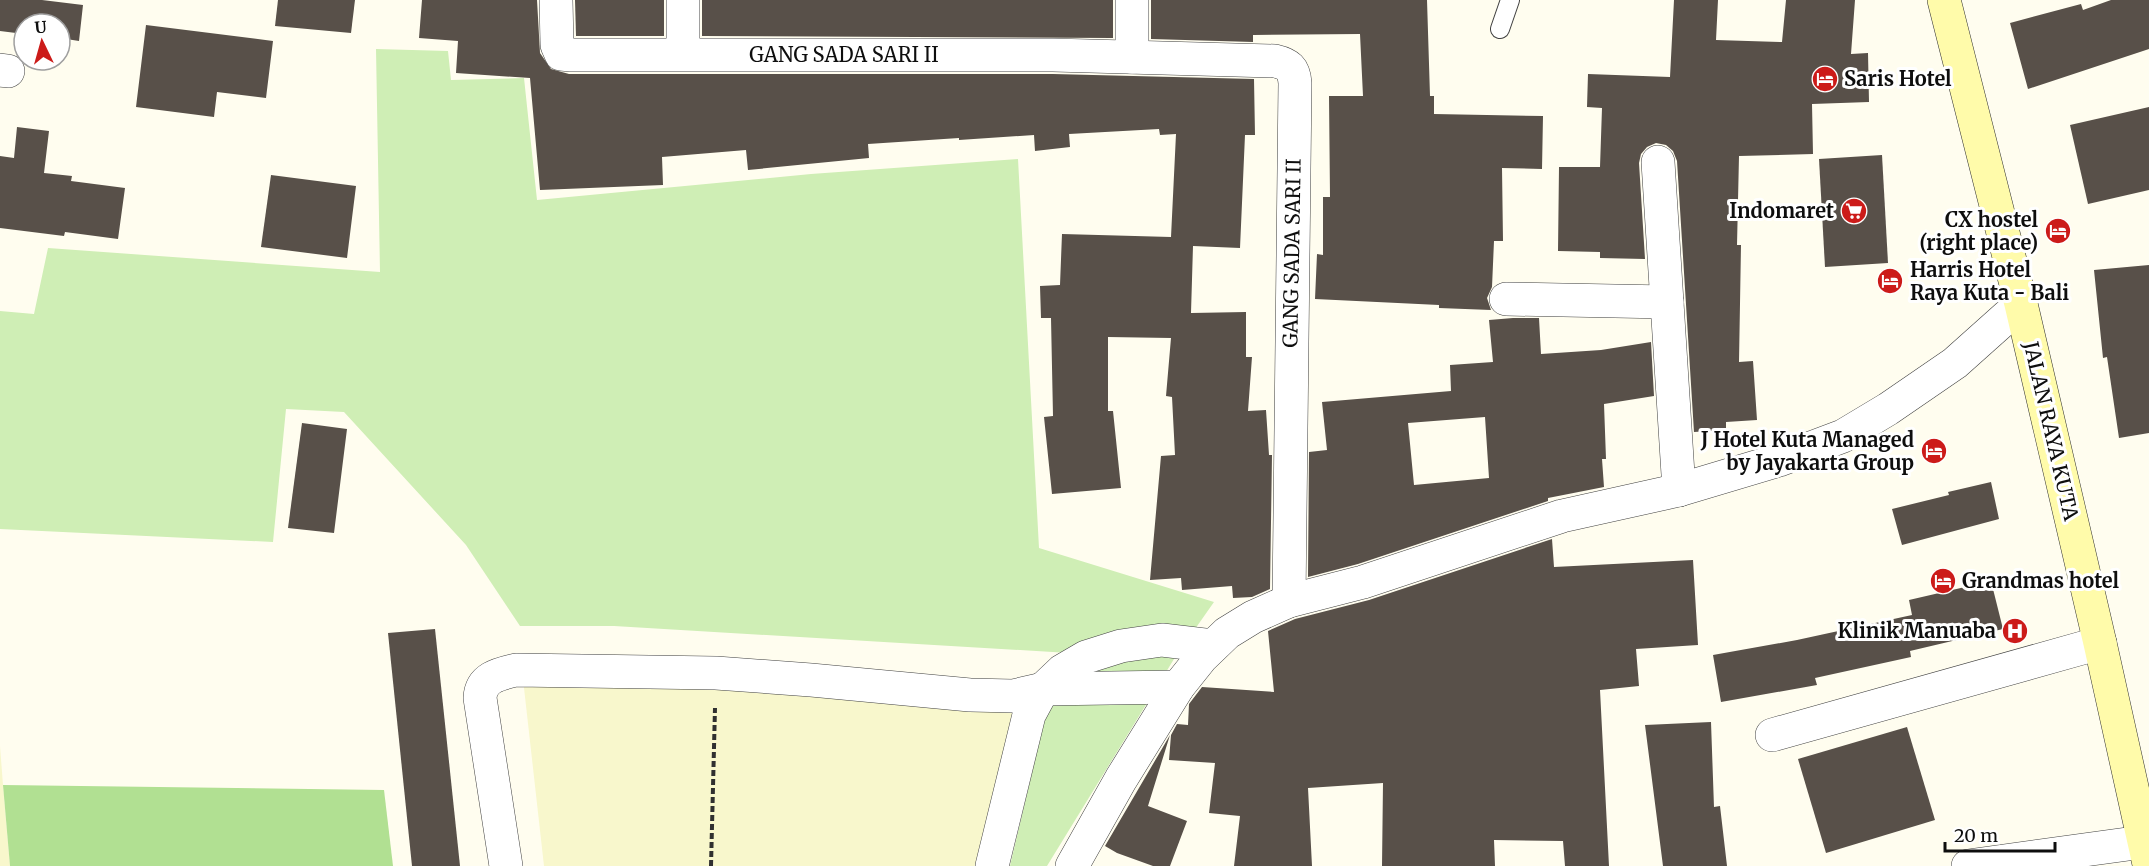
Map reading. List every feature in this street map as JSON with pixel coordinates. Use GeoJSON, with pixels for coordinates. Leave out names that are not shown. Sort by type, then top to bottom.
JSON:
{"type":"FeatureCollection","features":[{"type":"Feature","properties":{"kind":"main road","name":"JALAN RAYA KUTA"},"geometry":{"type":"LineString","coordinates":[[1944,0],[2021,304],[2147,849]]}},
{"type":"Feature","properties":{"kind":"street","name":"GANG SADA SARI II"},"geometry":{"type":"LineString","coordinates":[[556,0],[556,35],[559,50],[561,54],[571,55],[1132,57],[1275,61],[1287,64],[1294,73],[1289,601]]}},
{"type":"Feature","properties":{"kind":"street"},"geometry":{"type":"LineString","coordinates":[[683,0],[683,54]]}},
{"type":"Feature","properties":{"kind":"street"},"geometry":{"type":"LineString","coordinates":[[1132,0],[1132,57]]}},
{"type":"Feature","properties":{"kind":"street"},"geometry":{"type":"LineString","coordinates":[[1658,162],[1680,490]]}},
{"type":"Feature","properties":{"kind":"street"},"geometry":{"type":"LineString","coordinates":[[1506,298],[1667,302]]}},
{"type":"Feature","properties":{"kind":"street"},"geometry":{"type":"LineString","coordinates":[[1072,866],[1121,779],[1178,687],[1227,633],[1253,617],[1289,601],[1363,582],[1562,516],[1680,490],[1779,460],[1843,436],[1888,409],[1955,363],[2021,304]]}},
{"type":"Feature","properties":{"kind":"street"},"geometry":{"type":"LineString","coordinates":[[992,866],[1029,715],[1043,689],[1062,671],[1086,657],[1121,646],[1162,640],[1214,646]]}},
{"type":"Feature","properties":{"kind":"street"},"geometry":{"type":"LineString","coordinates":[[1772,735],[2100,643]]}},
{"type":"Feature","properties":{"kind":"street"},"geometry":{"type":"LineString","coordinates":[[506,866],[480,698],[484,683],[503,673],[516,670],[716,673],[970,695],[1013,696],[1043,689],[1178,687]]}},
{"type":"Feature","properties":{"kind":"street"},"geometry":{"type":"LineString","coordinates":[[1968,866],[2147,849]]}},
{"type":"Feature","properties":{"kind":"lane"},"geometry":{"type":"LineString","coordinates":[[1500,29],[1510,0]]}},
{"type":"Feature","properties":{"kind":"path"},"geometry":{"type":"LineString","coordinates":[[711,866],[716,673]]}},
{"type":"Feature","properties":{"kind":"green space"},"geometry":{"type":"Polygon","coordinates":[[[376,49],[448,51],[451,80],[524,78],[537,200],[811,174],[1018,159],[1039,548],[1214,602],[1174,659],[1047,866],[1010,866],[1049,700],[1069,653],[614,626],[520,626],[466,545],[344,412],[286,409],[273,542],[0,529],[0,311],[34,314],[48,248],[380,272],[376,49]]]}},
{"type":"Feature","properties":{"kind":"green space"},"geometry":{"type":"Polygon","coordinates":[[[522,670],[1020,702],[984,866],[544,866],[522,670]]]}},
{"type":"Feature","properties":{"kind":"green space"},"geometry":{"type":"Polygon","coordinates":[[[0,746],[3,785],[10,866],[0,866],[0,746]]]}},
{"type":"Feature","properties":{"kind":"green space"},"geometry":{"type":"Polygon","coordinates":[[[3,785],[384,790],[393,866],[10,866],[3,785]]]}},
{"type":"Feature","properties":{"kind":"building"},"geometry":{"type":"Polygon","coordinates":[[[0,0],[42,0],[83,5],[79,41],[72,40],[72,12],[12,12],[12,32],[0,31],[0,0]]]}},
{"type":"Feature","properties":{"kind":"building"},"geometry":{"type":"Polygon","coordinates":[[[278,0],[355,0],[351,33],[275,26],[278,0]]]}},
{"type":"Feature","properties":{"kind":"building"},"geometry":{"type":"Polygon","coordinates":[[[422,0],[537,0],[540,53],[551,69],[569,74],[1053,74],[1254,79],[1255,135],[1245,135],[1240,248],[1193,246],[1191,313],[1246,312],[1246,357],[1252,357],[1248,411],[1266,410],[1269,455],[1272,455],[1270,589],[1252,597],[1233,598],[1232,586],[1182,590],[1181,578],[1150,580],[1161,456],[1175,455],[1172,397],[1166,396],[1171,338],[1108,337],[1108,411],[1113,411],[1121,488],[1052,494],[1044,417],[1053,416],[1051,318],[1041,318],[1040,286],[1060,285],[1062,234],[1171,237],[1176,134],[1160,135],[1159,129],[1069,134],[1070,147],[1035,151],[1034,135],[868,144],[869,158],[748,170],[746,150],[662,157],[663,185],[540,190],[530,78],[456,73],[458,41],[419,38],[422,0]]]}},
{"type":"Feature","properties":{"kind":"building"},"geometry":{"type":"Polygon","coordinates":[[[575,0],[664,0],[664,36],[576,36],[575,0]]]}},
{"type":"Feature","properties":{"kind":"building"},"geometry":{"type":"Polygon","coordinates":[[[702,0],[1113,0],[1113,38],[702,36],[702,0]]]}},
{"type":"Feature","properties":{"kind":"building"},"geometry":{"type":"Polygon","coordinates":[[[1151,0],[1427,0],[1430,96],[1434,96],[1434,114],[1543,116],[1542,169],[1502,168],[1503,241],[1494,241],[1492,287],[1487,298],[1491,310],[1315,299],[1317,254],[1323,255],[1323,197],[1330,197],[1329,96],[1363,96],[1360,34],[1253,35],[1253,42],[1151,39],[1151,0]]]}},
{"type":"Feature","properties":{"kind":"building"},"geometry":{"type":"Polygon","coordinates":[[[1674,0],[1718,0],[1716,40],[1782,42],[1786,0],[1855,0],[1851,54],[1868,53],[1869,102],[1812,104],[1813,154],[1739,156],[1737,245],[1741,245],[1739,362],[1753,361],[1757,420],[1726,422],[1726,430],[1694,432],[1677,161],[1673,151],[1666,145],[1656,143],[1647,147],[1641,154],[1639,163],[1645,259],[1600,258],[1600,252],[1558,251],[1559,167],[1600,167],[1602,108],[1587,107],[1588,74],[1670,77],[1674,0]]]}},
{"type":"Feature","properties":{"kind":"building"},"geometry":{"type":"Polygon","coordinates":[[[2111,0],[2149,0],[2149,49],[2028,89],[2010,23],[2081,4],[2083,10],[2111,0]]]}},
{"type":"Feature","properties":{"kind":"building"},"geometry":{"type":"Polygon","coordinates":[[[146,25],[273,41],[266,98],[217,92],[214,117],[136,107],[146,25]]]}},
{"type":"Feature","properties":{"kind":"building"},"geometry":{"type":"Polygon","coordinates":[[[2149,107],[2149,190],[2088,204],[2070,125],[2149,107]]]}},
{"type":"Feature","properties":{"kind":"building"},"geometry":{"type":"Polygon","coordinates":[[[17,127],[49,131],[44,173],[72,176],[71,181],[125,188],[118,239],[65,232],[64,236],[0,228],[0,156],[14,158],[17,127]]]}},
{"type":"Feature","properties":{"kind":"building","name":"Indomaret"},"geometry":{"type":"Polygon","coordinates":[[[1882,155],[1888,263],[1825,267],[1819,159],[1882,155]]]}},
{"type":"Feature","properties":{"kind":"building"},"geometry":{"type":"Polygon","coordinates":[[[271,175],[356,186],[347,258],[261,247],[271,175]]]}},
{"type":"Feature","properties":{"kind":"building"},"geometry":{"type":"Polygon","coordinates":[[[2149,265],[2149,433],[2119,438],[2107,357],[2103,358],[2094,270],[2149,265]]]}},
{"type":"Feature","properties":{"kind":"building"},"geometry":{"type":"Polygon","coordinates":[[[1539,318],[1541,354],[1601,350],[1651,342],[1654,396],[1604,404],[1606,459],[1602,459],[1604,487],[1548,498],[1548,501],[1358,564],[1308,577],[1309,452],[1327,450],[1322,402],[1451,391],[1450,365],[1493,362],[1489,320],[1539,318]],[[1485,417],[1408,423],[1414,485],[1489,478],[1485,417]]]}},
{"type":"Feature","properties":{"kind":"building"},"geometry":{"type":"Polygon","coordinates":[[[302,423],[347,429],[334,533],[288,528],[302,423]]]}},
{"type":"Feature","properties":{"kind":"building"},"geometry":{"type":"Polygon","coordinates":[[[1991,482],[1999,519],[1902,545],[1892,509],[1991,482]]]}},
{"type":"Feature","properties":{"kind":"building"},"geometry":{"type":"Polygon","coordinates":[[[1552,539],[1554,567],[1693,560],[1698,645],[1636,649],[1639,686],[1600,690],[1609,866],[1565,866],[1563,841],[1494,840],[1495,866],[1382,866],[1383,783],[1308,788],[1312,866],[1234,866],[1240,816],[1209,813],[1215,763],[1169,760],[1171,735],[1177,724],[1188,725],[1189,704],[1202,687],[1274,692],[1268,631],[1295,619],[1369,600],[1552,539]]]}},
{"type":"Feature","properties":{"kind":"building"},"geometry":{"type":"Polygon","coordinates":[[[1991,581],[2003,629],[1910,651],[1911,657],[1815,678],[1817,685],[1721,702],[1713,655],[1797,640],[1912,615],[1909,600],[1991,581]]]}},
{"type":"Feature","properties":{"kind":"building"},"geometry":{"type":"Polygon","coordinates":[[[435,629],[460,866],[412,866],[388,633],[435,629]]]}},
{"type":"Feature","properties":{"kind":"building"},"geometry":{"type":"Polygon","coordinates":[[[1711,722],[1714,807],[1720,806],[1727,866],[1663,866],[1645,725],[1711,722]]]}},
{"type":"Feature","properties":{"kind":"building"},"geometry":{"type":"Polygon","coordinates":[[[1907,727],[1935,820],[1826,853],[1798,759],[1907,727]]]}},
{"type":"Feature","properties":{"kind":"building"},"geometry":{"type":"Polygon","coordinates":[[[1170,735],[1148,806],[1187,821],[1170,866],[1153,866],[1117,853],[1105,846],[1170,735]]]}},
{"type":"Feature","properties":{"kind":"place","name":"Saris Hotel"},"geometry":{"type":"Point","coordinates":[1825,79]}},
{"type":"Feature","properties":{"kind":"place","name":"Indomaret"},"geometry":{"type":"Point","coordinates":[1854,211]}},
{"type":"Feature","properties":{"kind":"place","name":"CX hostel (right place)"},"geometry":{"type":"Point","coordinates":[2058,231]}},
{"type":"Feature","properties":{"kind":"place","name":"Harris Hotel Raya Kuta - Bali"},"geometry":{"type":"Point","coordinates":[1890,281]}},
{"type":"Feature","properties":{"kind":"place","name":"J Hotel Kuta Managed by Jayakarta Group"},"geometry":{"type":"Point","coordinates":[1934,451]}},
{"type":"Feature","properties":{"kind":"place","name":"Grandmas hotel"},"geometry":{"type":"Point","coordinates":[1943,581]}},
{"type":"Feature","properties":{"kind":"place","name":"Klinik Manuaba"},"geometry":{"type":"Point","coordinates":[2015,631]}}]}
